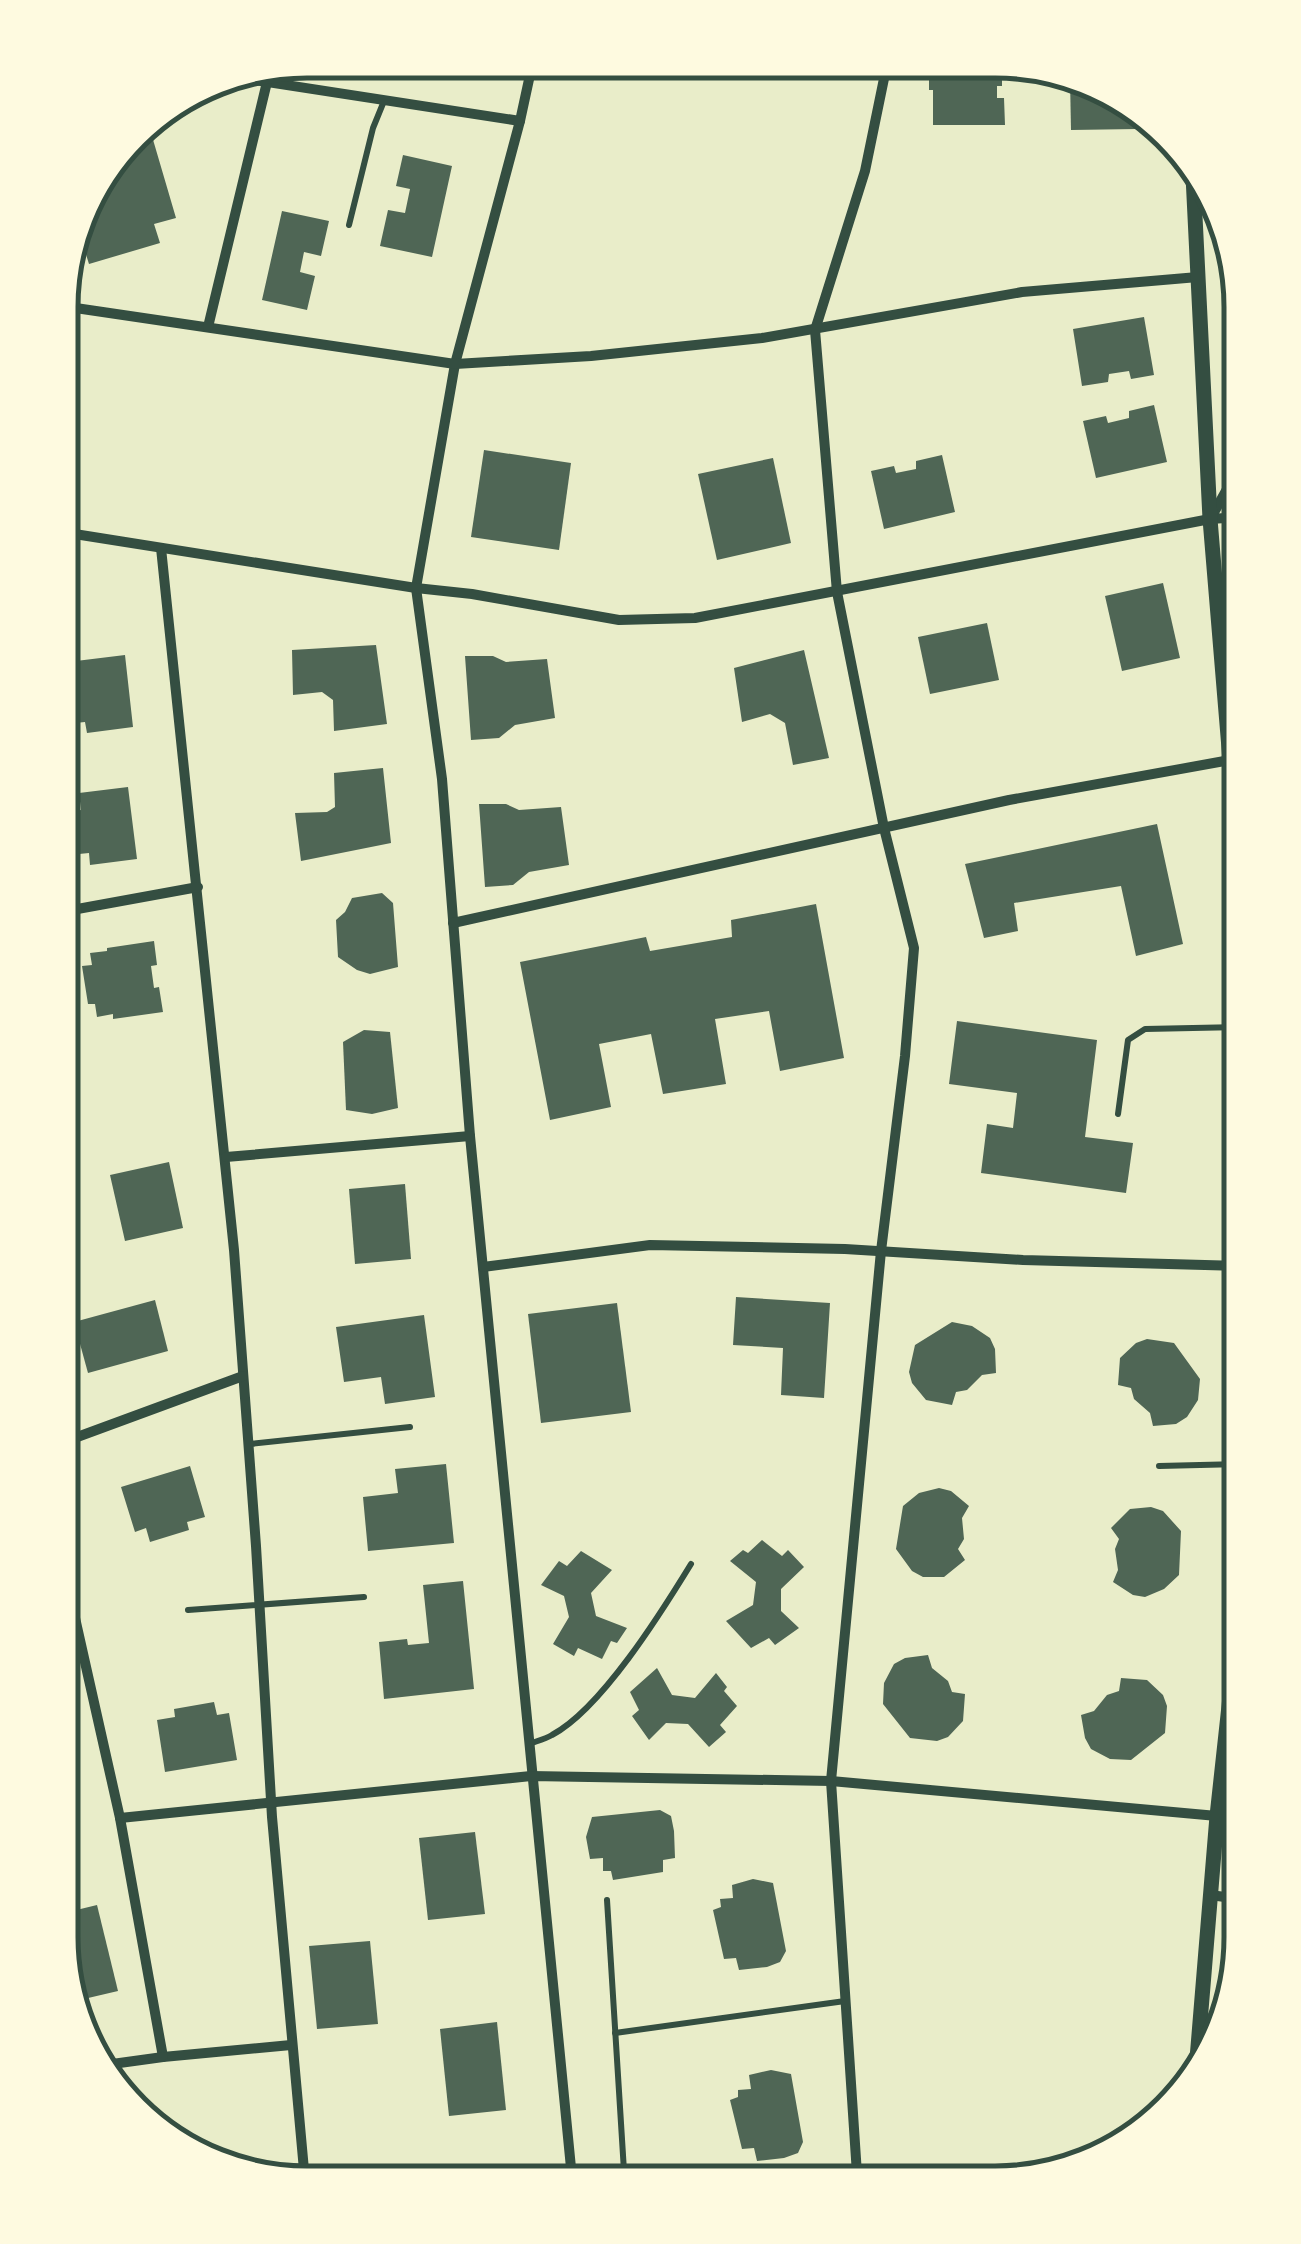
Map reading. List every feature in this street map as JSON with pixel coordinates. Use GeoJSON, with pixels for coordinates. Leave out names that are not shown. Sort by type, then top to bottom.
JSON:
{"type":"FeatureCollection","features":[{"type":"Feature","properties":{"kind":"street"},"geometry":{"type":"LineString","coordinates":[[530,78],[455,364],[416,588],[442,779],[482,1268],[571,2167]]}},
{"type":"Feature","properties":{"kind":"street"},"geometry":{"type":"LineString","coordinates":[[857,2167],[830,1781],[914,948],[884,828],[837,592],[816,330],[866,170],[884,78]]}},
{"type":"Feature","properties":{"kind":"street"},"geometry":{"type":"LineString","coordinates":[[208,327],[267,82],[520,122]]}},
{"type":"Feature","properties":{"kind":"street"},"geometry":{"type":"LineString","coordinates":[[1195,196],[1210,519],[1224,685]]}},
{"type":"Feature","properties":{"kind":"street"},"geometry":{"type":"LineString","coordinates":[[78,308],[455,364],[610,354],[816,330],[1022,292],[1198,277]]}},
{"type":"Feature","properties":{"kind":"street"},"geometry":{"type":"LineString","coordinates":[[1210,519],[1224,494]]}},
{"type":"Feature","properties":{"kind":"street"},"geometry":{"type":"LineString","coordinates":[[78,535],[619,620],[695,618],[1224,518]]}},
{"type":"Feature","properties":{"kind":"street"},"geometry":{"type":"LineString","coordinates":[[161,548],[226,1157],[271,1804],[303,2167]]}},
{"type":"Feature","properties":{"kind":"street"},"geometry":{"type":"LineString","coordinates":[[453,923],[1009,800],[1224,761]]}},
{"type":"Feature","properties":{"kind":"street"},"geometry":{"type":"LineString","coordinates":[[78,909],[198,887]]}},
{"type":"Feature","properties":{"kind":"street"},"geometry":{"type":"LineString","coordinates":[[226,1157],[470,1136]]}},
{"type":"Feature","properties":{"kind":"street"},"geometry":{"type":"LineString","coordinates":[[482,1268],[650,1244],[1223,1266]]}},
{"type":"Feature","properties":{"kind":"street"},"geometry":{"type":"LineString","coordinates":[[78,1436],[242,1376]]}},
{"type":"Feature","properties":{"kind":"street"},"geometry":{"type":"LineString","coordinates":[[78,1631],[120,1818],[163,2057]]}},
{"type":"Feature","properties":{"kind":"street"},"geometry":{"type":"LineString","coordinates":[[1198,2042],[1223,1757]]}},
{"type":"Feature","properties":{"kind":"street"},"geometry":{"type":"LineString","coordinates":[[120,1818],[531,1776],[830,1781],[1217,1816]]}},
{"type":"Feature","properties":{"kind":"street"},"geometry":{"type":"LineString","coordinates":[[1210,1895],[1223,1897]]}},
{"type":"Feature","properties":{"kind":"street"},"geometry":{"type":"LineString","coordinates":[[115,2064],[291,2045]]}},
{"type":"Feature","properties":{"kind":"lane"},"geometry":{"type":"LineString","coordinates":[[350,225],[372,128],[384,100]]}},
{"type":"Feature","properties":{"kind":"lane"},"geometry":{"type":"LineString","coordinates":[[1118,1114],[1128,1040],[1146,1029],[1224,1027]]}},
{"type":"Feature","properties":{"kind":"lane"},"geometry":{"type":"LineString","coordinates":[[248,1444],[410,1427]]}},
{"type":"Feature","properties":{"kind":"lane"},"geometry":{"type":"LineString","coordinates":[[1160,1466],[1223,1464]]}},
{"type":"Feature","properties":{"kind":"lane"},"geometry":{"type":"LineString","coordinates":[[528,1744],[553,1735],[591,1704],[627,1659],[691,1564]]}},
{"type":"Feature","properties":{"kind":"lane"},"geometry":{"type":"LineString","coordinates":[[188,1610],[364,1597]]}},
{"type":"Feature","properties":{"kind":"lane"},"geometry":{"type":"LineString","coordinates":[[607,1900],[624,2167]]}},
{"type":"Feature","properties":{"kind":"lane"},"geometry":{"type":"LineString","coordinates":[[615,2033],[846,2001]]}},
{"type":"Feature","properties":{"kind":"building"},"geometry":{"type":"Polygon","coordinates":[[[929,78],[1002,78],[997,98],[1004,98],[1005,125],[933,125],[933,90],[929,90],[929,78]]]}},
{"type":"Feature","properties":{"kind":"building"},"geometry":{"type":"Polygon","coordinates":[[[1070,91],[1096,101],[1137,128],[1137,129],[1071,130],[1070,91]]]}},
{"type":"Feature","properties":{"kind":"building"},"geometry":{"type":"Polygon","coordinates":[[[152,138],[176,218],[154,224],[160,243],[89,264],[85,247],[101,205],[125,167],[152,138]]]}},
{"type":"Feature","properties":{"kind":"building"},"geometry":{"type":"Polygon","coordinates":[[[403,155],[452,166],[432,257],[380,246],[388,210],[405,213],[410,189],[396,186],[403,155]]]}},
{"type":"Feature","properties":{"kind":"building"},"geometry":{"type":"Polygon","coordinates":[[[282,211],[329,221],[321,256],[304,252],[300,272],[315,276],[307,310],[262,300],[282,211]]]}},
{"type":"Feature","properties":{"kind":"building"},"geometry":{"type":"Polygon","coordinates":[[[1144,317],[1154,375],[1131,379],[1129,371],[1109,374],[1108,382],[1082,386],[1073,329],[1144,317]]]}},
{"type":"Feature","properties":{"kind":"building"},"geometry":{"type":"Polygon","coordinates":[[[1154,405],[1167,462],[1096,478],[1083,421],[1106,416],[1108,423],[1129,418],[1129,411],[1154,405]]]}},
{"type":"Feature","properties":{"kind":"building"},"geometry":{"type":"Polygon","coordinates":[[[484,450],[571,463],[559,550],[471,537],[484,450]]]}},
{"type":"Feature","properties":{"kind":"building"},"geometry":{"type":"Polygon","coordinates":[[[942,455],[955,512],[884,529],[871,471],[894,466],[896,473],[916,469],[916,461],[942,455]]]}},
{"type":"Feature","properties":{"kind":"building"},"geometry":{"type":"Polygon","coordinates":[[[773,458],[791,543],[717,560],[698,474],[773,458]]]}},
{"type":"Feature","properties":{"kind":"building"},"geometry":{"type":"Polygon","coordinates":[[[1163,583],[1180,658],[1122,671],[1105,596],[1163,583]]]}},
{"type":"Feature","properties":{"kind":"building"},"geometry":{"type":"Polygon","coordinates":[[[987,623],[999,680],[930,694],[918,637],[987,623]]]}},
{"type":"Feature","properties":{"kind":"building"},"geometry":{"type":"Polygon","coordinates":[[[376,645],[387,724],[334,731],[333,700],[322,692],[293,695],[292,650],[376,645]]]}},
{"type":"Feature","properties":{"kind":"building"},"geometry":{"type":"Polygon","coordinates":[[[804,650],[829,758],[793,765],[785,723],[770,714],[742,722],[734,668],[804,650]]]}},
{"type":"Feature","properties":{"kind":"building"},"geometry":{"type":"Polygon","coordinates":[[[125,655],[133,727],[87,733],[85,722],[78,723],[78,661],[125,655]]]}},
{"type":"Feature","properties":{"kind":"building"},"geometry":{"type":"Polygon","coordinates":[[[465,656],[493,656],[506,662],[547,659],[555,718],[515,725],[499,738],[471,740],[465,656]]]}},
{"type":"Feature","properties":{"kind":"building"},"geometry":{"type":"Polygon","coordinates":[[[383,768],[391,843],[301,861],[295,813],[327,812],[335,807],[334,773],[383,768]]]}},
{"type":"Feature","properties":{"kind":"building"},"geometry":{"type":"Polygon","coordinates":[[[128,787],[137,859],[90,865],[89,853],[79,854],[79,793],[128,787]]]}},
{"type":"Feature","properties":{"kind":"building"},"geometry":{"type":"Polygon","coordinates":[[[479,804],[506,804],[519,810],[561,807],[569,865],[529,872],[513,885],[485,887],[479,804]]]}},
{"type":"Feature","properties":{"kind":"building"},"geometry":{"type":"Polygon","coordinates":[[[1157,824],[1183,944],[1136,956],[1121,886],[1014,903],[1018,931],[984,938],[965,864],[1157,824]]]}},
{"type":"Feature","properties":{"kind":"building"},"geometry":{"type":"Polygon","coordinates":[[[382,893],[393,903],[398,967],[370,974],[338,957],[336,920],[352,898],[382,893]]]}},
{"type":"Feature","properties":{"kind":"building"},"geometry":{"type":"Polygon","coordinates":[[[816,904],[844,1058],[780,1071],[769,1011],[715,1019],[726,1084],[663,1094],[651,1034],[599,1044],[611,1107],[550,1120],[520,962],[646,937],[650,951],[732,937],[731,920],[816,904]]]}},
{"type":"Feature","properties":{"kind":"building"},"geometry":{"type":"Polygon","coordinates":[[[154,941],[157,965],[151,966],[163,1012],[113,1019],[113,1014],[97,1017],[95,1004],[88,1004],[82,966],[92,965],[90,953],[154,941]]]}},
{"type":"Feature","properties":{"kind":"building"},"geometry":{"type":"Polygon","coordinates":[[[957,1021],[1097,1040],[1085,1137],[1133,1143],[1126,1193],[981,1173],[987,1124],[1013,1128],[1017,1093],[949,1084],[957,1021]]]}},
{"type":"Feature","properties":{"kind":"building"},"geometry":{"type":"Polygon","coordinates":[[[364,1030],[390,1032],[398,1108],[372,1114],[346,1110],[343,1042],[364,1030]]]}},
{"type":"Feature","properties":{"kind":"building"},"geometry":{"type":"Polygon","coordinates":[[[169,1162],[183,1228],[125,1241],[110,1175],[169,1162]]]}},
{"type":"Feature","properties":{"kind":"building"},"geometry":{"type":"Polygon","coordinates":[[[405,1184],[411,1259],[355,1264],[349,1189],[405,1184]]]}},
{"type":"Feature","properties":{"kind":"building"},"geometry":{"type":"Polygon","coordinates":[[[736,1297],[830,1303],[824,1398],[781,1395],[783,1348],[733,1345],[736,1297]]]}},
{"type":"Feature","properties":{"kind":"building"},"geometry":{"type":"Polygon","coordinates":[[[155,1300],[168,1351],[88,1373],[78,1321],[155,1300]]]}},
{"type":"Feature","properties":{"kind":"building"},"geometry":{"type":"Polygon","coordinates":[[[617,1303],[631,1412],[541,1423],[528,1314],[617,1303]]]}},
{"type":"Feature","properties":{"kind":"building"},"geometry":{"type":"Polygon","coordinates":[[[424,1315],[435,1397],[385,1404],[381,1377],[344,1382],[336,1327],[424,1315]]]}},
{"type":"Feature","properties":{"kind":"building"},"geometry":{"type":"Polygon","coordinates":[[[952,1322],[972,1326],[990,1338],[995,1349],[996,1373],[982,1375],[967,1390],[956,1392],[952,1405],[926,1400],[912,1383],[909,1372],[915,1345],[952,1322]]]}},
{"type":"Feature","properties":{"kind":"building"},"geometry":{"type":"Polygon","coordinates":[[[1147,1339],[1174,1343],[1200,1379],[1198,1400],[1187,1417],[1176,1424],[1153,1426],[1150,1413],[1134,1399],[1131,1388],[1118,1385],[1120,1358],[1136,1343],[1147,1339]]]}},
{"type":"Feature","properties":{"kind":"building"},"geometry":{"type":"Polygon","coordinates":[[[446,1464],[454,1543],[368,1551],[363,1497],[398,1493],[395,1469],[446,1464]]]}},
{"type":"Feature","properties":{"kind":"building"},"geometry":{"type":"Polygon","coordinates":[[[190,1466],[205,1517],[187,1522],[189,1530],[150,1542],[146,1528],[135,1532],[121,1487],[190,1466]]]}},
{"type":"Feature","properties":{"kind":"building"},"geometry":{"type":"Polygon","coordinates":[[[939,1488],[951,1491],[969,1506],[962,1518],[964,1539],[958,1549],[965,1560],[944,1577],[923,1577],[912,1571],[896,1549],[903,1506],[919,1493],[939,1488]]]}},
{"type":"Feature","properties":{"kind":"building"},"geometry":{"type":"Polygon","coordinates":[[[1151,1507],[1163,1511],[1181,1531],[1179,1575],[1164,1589],[1145,1597],[1133,1595],[1113,1582],[1118,1570],[1115,1549],[1119,1539],[1111,1528],[1130,1509],[1151,1507]]]}},
{"type":"Feature","properties":{"kind":"building"},"geometry":{"type":"Polygon","coordinates":[[[762,1540],[782,1556],[788,1550],[804,1567],[781,1589],[781,1611],[799,1628],[775,1645],[769,1638],[751,1648],[726,1621],[753,1605],[756,1582],[730,1561],[743,1550],[748,1553],[762,1540]]]}},
{"type":"Feature","properties":{"kind":"building"},"geometry":{"type":"Polygon","coordinates":[[[581,1551],[612,1570],[591,1593],[596,1616],[627,1628],[617,1643],[611,1641],[602,1659],[578,1648],[574,1656],[553,1644],[569,1617],[564,1596],[541,1585],[559,1561],[567,1566],[581,1551]]]}},
{"type":"Feature","properties":{"kind":"building"},"geometry":{"type":"Polygon","coordinates":[[[463,1581],[474,1689],[384,1699],[379,1642],[407,1639],[408,1645],[429,1643],[423,1585],[463,1581]]]}},
{"type":"Feature","properties":{"kind":"building"},"geometry":{"type":"Polygon","coordinates":[[[928,1655],[932,1668],[948,1681],[952,1692],[965,1694],[963,1721],[948,1737],[937,1741],[910,1738],[883,1704],[884,1683],[894,1664],[928,1655]]]}},
{"type":"Feature","properties":{"kind":"building"},"geometry":{"type":"Polygon","coordinates":[[[657,1668],[672,1695],[695,1698],[716,1673],[727,1687],[724,1691],[737,1706],[720,1725],[726,1732],[709,1747],[688,1724],[666,1723],[649,1740],[632,1716],[639,1710],[630,1692],[657,1668]]]}},
{"type":"Feature","properties":{"kind":"building"},"geometry":{"type":"Polygon","coordinates":[[[1121,1678],[1147,1680],[1163,1695],[1167,1706],[1165,1733],[1131,1760],[1110,1759],[1091,1749],[1081,1715],[1094,1711],[1107,1695],[1119,1691],[1121,1678]]]}},
{"type":"Feature","properties":{"kind":"building"},"geometry":{"type":"Polygon","coordinates":[[[214,1702],[217,1715],[229,1713],[237,1760],[165,1772],[157,1720],[175,1717],[174,1709],[214,1702]]]}},
{"type":"Feature","properties":{"kind":"building"},"geometry":{"type":"Polygon","coordinates":[[[660,1810],[671,1816],[674,1831],[675,1858],[663,1860],[663,1872],[613,1880],[611,1871],[603,1871],[603,1858],[590,1859],[586,1837],[592,1817],[660,1810]]]}},
{"type":"Feature","properties":{"kind":"building"},"geometry":{"type":"Polygon","coordinates":[[[475,1832],[485,1914],[428,1920],[419,1838],[475,1832]]]}},
{"type":"Feature","properties":{"kind":"building"},"geometry":{"type":"Polygon","coordinates":[[[753,1879],[773,1883],[786,1951],[780,1962],[739,1970],[736,1958],[724,1959],[713,1910],[721,1907],[720,1899],[733,1898],[732,1885],[753,1879]]]}},
{"type":"Feature","properties":{"kind":"building"},"geometry":{"type":"Polygon","coordinates":[[[97,1905],[118,1991],[87,1998],[78,1952],[78,1910],[97,1905]]]}},
{"type":"Feature","properties":{"kind":"building"},"geometry":{"type":"Polygon","coordinates":[[[370,1941],[378,2024],[317,2029],[309,1946],[370,1941]]]}},
{"type":"Feature","properties":{"kind":"building"},"geometry":{"type":"Polygon","coordinates":[[[497,2022],[506,2110],[449,2116],[440,2029],[497,2022]]]}},
{"type":"Feature","properties":{"kind":"building"},"geometry":{"type":"Polygon","coordinates":[[[771,2070],[791,2074],[803,2142],[798,2153],[757,2161],[754,2148],[742,2149],[730,2100],[738,2097],[738,2090],[751,2089],[749,2075],[771,2070]]]}}]}
